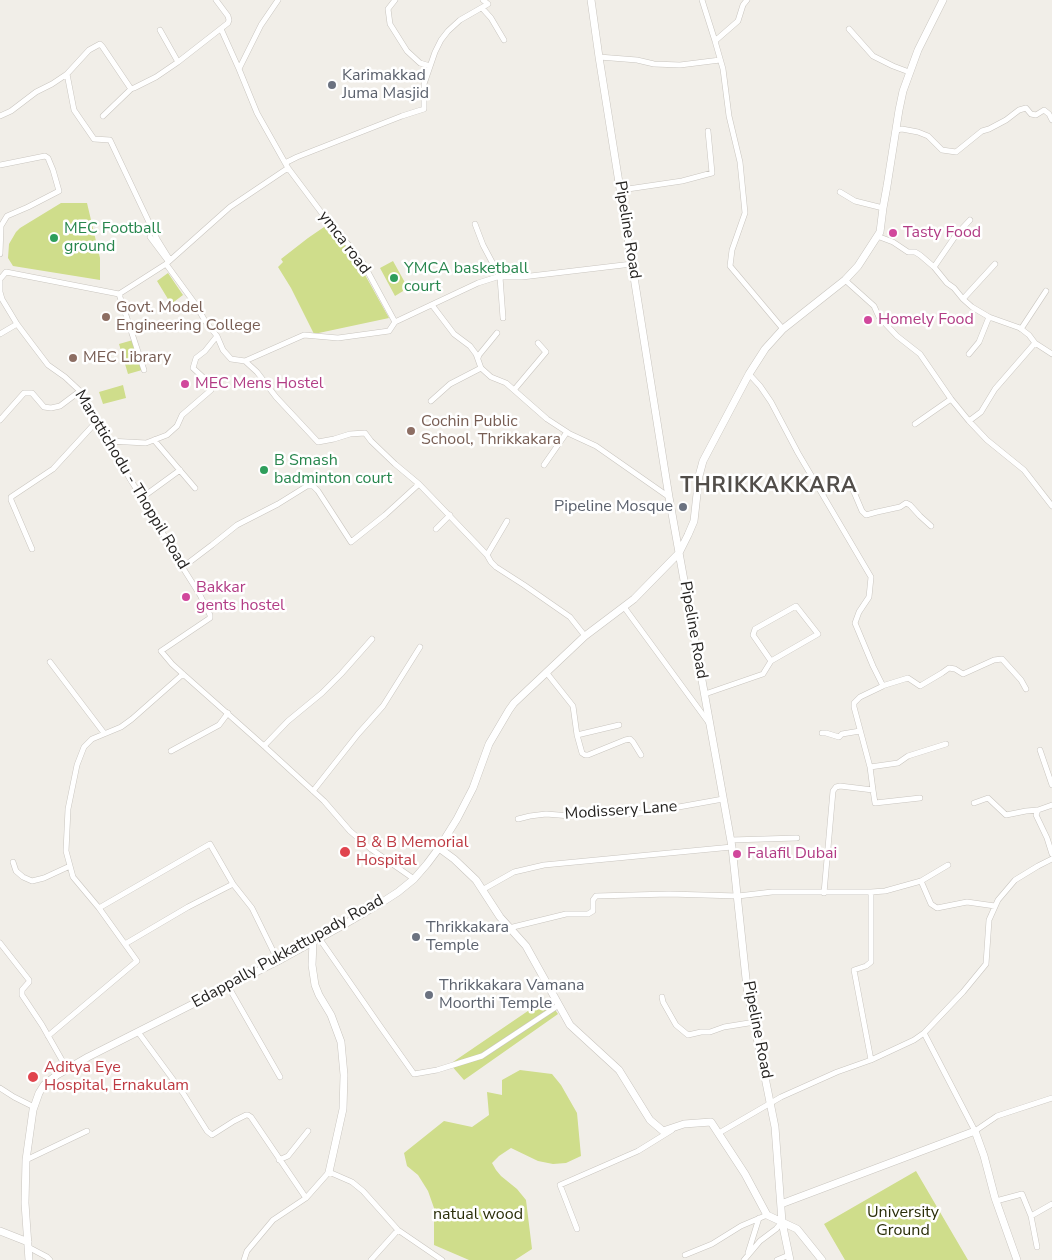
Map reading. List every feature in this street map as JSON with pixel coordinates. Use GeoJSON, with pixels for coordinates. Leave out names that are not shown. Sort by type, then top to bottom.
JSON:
{"type":"FeatureCollection","features":[{"type":"Feature","properties":{"kind":"street"},"geometry":{"type":"LineString","coordinates":[[103,116],[131,89],[156,77],[228,23],[228,16],[216,0]]}},
{"type":"Feature","properties":{"kind":"street"},"geometry":{"type":"LineString","coordinates":[[239,69],[261,26],[278,0]]}},
{"type":"Feature","properties":{"kind":"street"},"geometry":{"type":"LineString","coordinates":[[395,0],[388,9],[390,24],[407,51],[420,63],[430,66]]}},
{"type":"Feature","properties":{"kind":"street"},"geometry":{"type":"LineString","coordinates":[[144,370],[119,294],[168,262],[230,207],[287,166],[297,156],[424,109],[424,84],[441,40],[460,20],[488,4],[483,0]]}},
{"type":"Feature","properties":{"kind":"street","name":"Pipeline Road"},"geometry":{"type":"LineString","coordinates":[[591,0],[669,498],[732,843],[748,988],[776,1128],[782,1222],[789,1257]]}},
{"type":"Feature","properties":{"kind":"street"},"geometry":{"type":"LineString","coordinates":[[702,0],[720,60],[729,116],[740,162],[744,213],[732,250],[730,266],[783,329]]}},
{"type":"Feature","properties":{"kind":"street"},"geometry":{"type":"LineString","coordinates":[[715,40],[738,21],[742,5],[747,0]]}},
{"type":"Feature","properties":{"kind":"street","name":"Edappally Pukkattupady Road"},"geometry":{"type":"LineString","coordinates":[[29,1260],[25,1203],[26,1160],[34,1107],[44,1085],[88,1057],[278,961],[338,928],[381,903],[414,879],[439,848],[466,804],[489,744],[509,710],[522,694],[585,636],[634,599],[679,553],[694,521],[700,469],[748,374],[765,348],[783,329],[845,280],[858,266],[880,232],[903,91],[918,50],[943,0]]}},
{"type":"Feature","properties":{"kind":"street"},"geometry":{"type":"LineString","coordinates":[[482,8],[491,18],[504,40]]}},
{"type":"Feature","properties":{"kind":"street"},"geometry":{"type":"LineString","coordinates":[[221,29],[257,113],[287,166]]}},
{"type":"Feature","properties":{"kind":"street"},"geometry":{"type":"LineString","coordinates":[[849,29],[873,56],[909,72]]}},
{"type":"Feature","properties":{"kind":"street"},"geometry":{"type":"LineString","coordinates":[[160,30],[178,62]]}},
{"type":"Feature","properties":{"kind":"street"},"geometry":{"type":"LineString","coordinates":[[0,116],[11,112],[36,92],[67,74],[89,50],[100,44],[131,89]]}},
{"type":"Feature","properties":{"kind":"street"},"geometry":{"type":"LineString","coordinates":[[599,57],[680,66],[720,60]]}},
{"type":"Feature","properties":{"kind":"street"},"geometry":{"type":"LineString","coordinates":[[67,74],[74,110],[94,139],[110,140],[168,262]]}},
{"type":"Feature","properties":{"kind":"street"},"geometry":{"type":"LineString","coordinates":[[896,130],[902,129],[918,132],[928,136],[942,150],[956,152],[982,131],[1006,120],[1019,110],[1026,108],[1031,114],[1036,115],[1044,110],[1052,120]]}},
{"type":"Feature","properties":{"kind":"street"},"geometry":{"type":"LineString","coordinates":[[621,190],[682,181],[712,173],[708,131]]}},
{"type":"Feature","properties":{"kind":"street"},"geometry":{"type":"LineString","coordinates":[[0,165],[45,156],[48,158],[53,170],[59,191],[7,216],[1,226],[0,254]]}},
{"type":"Feature","properties":{"kind":"street","name":"ymca road"},"geometry":{"type":"LineString","coordinates":[[287,166],[324,216],[363,263],[396,322]]}},
{"type":"Feature","properties":{"kind":"street"},"geometry":{"type":"LineString","coordinates":[[840,192],[855,201],[883,208]]}},
{"type":"Feature","properties":{"kind":"street"},"geometry":{"type":"LineString","coordinates":[[934,266],[956,235],[970,220]]}},
{"type":"Feature","properties":{"kind":"street"},"geometry":{"type":"LineString","coordinates":[[475,224],[500,277],[503,318]]}},
{"type":"Feature","properties":{"kind":"street"},"geometry":{"type":"LineString","coordinates":[[877,236],[893,242],[908,252],[915,252],[920,255],[934,266],[947,283],[972,306],[989,317],[1021,329],[1052,354]]}},
{"type":"Feature","properties":{"kind":"street"},"geometry":{"type":"LineString","coordinates":[[150,237],[217,336],[223,350],[231,359],[245,360],[304,335],[338,338],[389,331],[396,322],[478,283],[500,277],[522,277],[632,264]]}},
{"type":"Feature","properties":{"kind":"street"},"geometry":{"type":"LineString","coordinates":[[963,299],[995,264]]}},
{"type":"Feature","properties":{"kind":"street","name":"Marottichodu - Thoppil Road"},"geometry":{"type":"LineString","coordinates":[[119,294],[6,272],[0,278],[1,299],[48,365],[80,391],[210,615],[210,618],[161,651],[172,664],[331,808],[350,831],[382,857],[414,879]]}},
{"type":"Feature","properties":{"kind":"street"},"geometry":{"type":"LineString","coordinates":[[845,280],[874,306],[879,317],[897,336],[920,354],[951,399],[969,421],[987,440],[1024,470],[1052,506]]}},
{"type":"Feature","properties":{"kind":"street"},"geometry":{"type":"LineString","coordinates":[[1021,329],[1046,291]]}},
{"type":"Feature","properties":{"kind":"street"},"geometry":{"type":"LineString","coordinates":[[432,305],[454,334],[470,346],[476,354],[480,368],[491,377],[506,383],[547,419],[596,446],[669,498]]}},
{"type":"Feature","properties":{"kind":"street"},"geometry":{"type":"LineString","coordinates":[[969,354],[979,342],[989,317]]}},
{"type":"Feature","properties":{"kind":"street"},"geometry":{"type":"LineString","coordinates":[[0,334],[17,324]]}},
{"type":"Feature","properties":{"kind":"street"},"geometry":{"type":"LineString","coordinates":[[478,359],[479,355],[497,333]]}},
{"type":"Feature","properties":{"kind":"street"},"geometry":{"type":"LineString","coordinates":[[109,441],[146,443],[167,435],[176,426],[182,415],[211,390],[205,379],[193,368],[196,358],[205,351],[217,336]]}},
{"type":"Feature","properties":{"kind":"street"},"geometry":{"type":"LineString","coordinates":[[969,421],[981,412],[995,389],[1035,342]]}},
{"type":"Feature","properties":{"kind":"street"},"geometry":{"type":"LineString","coordinates":[[514,390],[546,352],[538,343]]}},
{"type":"Feature","properties":{"kind":"street"},"geometry":{"type":"LineString","coordinates":[[245,360],[318,442],[350,434],[366,433],[371,441],[450,515],[496,567],[570,617],[585,636]]}},
{"type":"Feature","properties":{"kind":"street"},"geometry":{"type":"LineString","coordinates":[[431,401],[450,384],[480,368]]}},
{"type":"Feature","properties":{"kind":"street"},"geometry":{"type":"LineString","coordinates":[[748,374],[760,386],[771,402],[871,577],[869,597],[858,612],[855,624],[882,686]]}},
{"type":"Feature","properties":{"kind":"street"},"geometry":{"type":"LineString","coordinates":[[0,420],[24,393],[32,393],[44,407],[51,408],[60,406],[80,391]]}},
{"type":"Feature","properties":{"kind":"street"},"geometry":{"type":"LineString","coordinates":[[915,424],[951,399]]}},
{"type":"Feature","properties":{"kind":"street"},"geometry":{"type":"LineString","coordinates":[[32,550],[10,500],[11,497],[53,469],[98,420]]}},
{"type":"Feature","properties":{"kind":"street"},"geometry":{"type":"LineString","coordinates":[[544,466],[568,432]]}},
{"type":"Feature","properties":{"kind":"street"},"geometry":{"type":"LineString","coordinates":[[154,440],[195,488]]}},
{"type":"Feature","properties":{"kind":"street"},"geometry":{"type":"LineString","coordinates":[[147,494],[180,470]]}},
{"type":"Feature","properties":{"kind":"street"},"geometry":{"type":"LineString","coordinates":[[822,493],[848,483],[851,485],[866,516],[900,507],[906,503],[931,526]]}},
{"type":"Feature","properties":{"kind":"street"},"geometry":{"type":"LineString","coordinates":[[183,567],[237,525],[278,504],[307,486],[313,486],[318,491],[351,542],[385,515],[419,484]]}},
{"type":"Feature","properties":{"kind":"street"},"geometry":{"type":"LineString","coordinates":[[436,529],[450,515]]}},
{"type":"Feature","properties":{"kind":"street"},"geometry":{"type":"LineString","coordinates":[[487,555],[507,522]]}},
{"type":"Feature","properties":{"kind":"street"},"geometry":{"type":"LineString","coordinates":[[705,694],[763,674],[771,661],[818,634],[796,606],[755,629],[753,635],[771,661]]}},
{"type":"Feature","properties":{"kind":"street"},"geometry":{"type":"LineString","coordinates":[[624,607],[710,725]]}},
{"type":"Feature","properties":{"kind":"street"},"geometry":{"type":"LineString","coordinates":[[264,746],[288,721],[328,686],[372,639]]}},
{"type":"Feature","properties":{"kind":"street"},"geometry":{"type":"LineString","coordinates":[[312,790],[383,706],[420,647]]}},
{"type":"Feature","properties":{"kind":"street"},"geometry":{"type":"LineString","coordinates":[[920,798],[875,803],[870,767],[854,703],[860,697],[882,686],[908,678],[920,686],[949,668],[963,674],[994,660],[1002,659],[1021,680],[1026,689]]}},
{"type":"Feature","properties":{"kind":"street"},"geometry":{"type":"LineString","coordinates":[[50,662],[104,734]]}},
{"type":"Feature","properties":{"kind":"street"},"geometry":{"type":"LineString","coordinates":[[546,672],[573,706],[577,735],[582,753],[588,755],[624,740],[630,740],[640,754]]}},
{"type":"Feature","properties":{"kind":"street"},"geometry":{"type":"LineString","coordinates":[[48,1036],[137,961],[73,877],[66,850],[68,809],[77,765],[84,747],[92,739],[121,727],[183,674]]}},
{"type":"Feature","properties":{"kind":"street"},"geometry":{"type":"LineString","coordinates":[[171,751],[219,725],[228,713]]}},
{"type":"Feature","properties":{"kind":"street"},"geometry":{"type":"LineString","coordinates":[[577,735],[619,725]]}},
{"type":"Feature","properties":{"kind":"street"},"geometry":{"type":"LineString","coordinates":[[822,734],[839,737],[842,734],[860,732]]}},
{"type":"Feature","properties":{"kind":"street"},"geometry":{"type":"LineString","coordinates":[[870,767],[898,763],[908,756],[946,744]]}},
{"type":"Feature","properties":{"kind":"street"},"geometry":{"type":"LineString","coordinates":[[1040,750],[1052,785]]}},
{"type":"Feature","properties":{"kind":"street"},"geometry":{"type":"LineString","coordinates":[[824,893],[833,791],[836,787],[840,786],[873,790]]}},
{"type":"Feature","properties":{"kind":"street"},"geometry":{"type":"LineString","coordinates":[[974,803],[988,798],[1006,815],[1038,810],[1052,805]]}},
{"type":"Feature","properties":{"kind":"street","name":"Modissery Lane"},"geometry":{"type":"LineString","coordinates":[[518,819],[546,814],[571,816],[643,812],[723,799]]}},
{"type":"Feature","properties":{"kind":"street"},"geometry":{"type":"LineString","coordinates":[[1038,810],[1036,816],[1047,838],[1052,854]]}},
{"type":"Feature","properties":{"kind":"street"},"geometry":{"type":"LineString","coordinates":[[482,890],[514,872],[544,865],[732,843],[797,838]]}},
{"type":"Feature","properties":{"kind":"street"},"geometry":{"type":"LineString","coordinates":[[98,908],[210,844],[233,884],[252,908],[278,961]]}},
{"type":"Feature","properties":{"kind":"street"},"geometry":{"type":"LineString","coordinates":[[439,848],[476,880],[500,917],[526,946],[570,1025],[619,1070],[650,1120],[662,1131],[681,1125],[711,1122],[750,1183],[766,1215],[797,1229],[822,1260]]}},
{"type":"Feature","properties":{"kind":"street"},"geometry":{"type":"LineString","coordinates":[[719,1133],[770,1102],[809,1084],[871,1060],[914,1040],[924,1033],[964,992],[986,964],[989,920],[998,900],[1015,880],[1052,859]]}},
{"type":"Feature","properties":{"kind":"street"},"geometry":{"type":"LineString","coordinates":[[13,862],[16,870],[23,877],[32,881],[44,878],[70,866]]}},
{"type":"Feature","properties":{"kind":"street"},"geometry":{"type":"LineString","coordinates":[[510,928],[566,914],[588,914],[593,911],[593,900],[596,896],[668,894],[738,896],[772,892],[885,891],[921,881],[948,865]]}},
{"type":"Feature","properties":{"kind":"street"},"geometry":{"type":"LineString","coordinates":[[921,881],[931,904],[936,908],[967,902],[996,906]]}},
{"type":"Feature","properties":{"kind":"street"},"geometry":{"type":"LineString","coordinates":[[125,944],[188,907],[233,884]]}},
{"type":"Feature","properties":{"kind":"street"},"geometry":{"type":"LineString","coordinates":[[871,1060],[854,970],[871,962],[872,892]]}},
{"type":"Feature","properties":{"kind":"street"},"geometry":{"type":"LineString","coordinates":[[316,940],[414,1074],[437,1070],[482,1056],[559,1005]]}},
{"type":"Feature","properties":{"kind":"street"},"geometry":{"type":"LineString","coordinates":[[244,1260],[247,1251],[273,1220],[306,1198],[329,1172],[343,1110],[344,1075],[340,1042],[331,1015],[315,985],[312,965],[316,940]]}},
{"type":"Feature","properties":{"kind":"street"},"geometry":{"type":"LineString","coordinates":[[0,943],[29,980],[22,990],[22,994],[67,1069]]}},
{"type":"Feature","properties":{"kind":"street"},"geometry":{"type":"LineString","coordinates":[[228,986],[280,1077]]}},
{"type":"Feature","properties":{"kind":"street"},"geometry":{"type":"LineString","coordinates":[[662,997],[676,1025],[688,1035],[755,1022]]}},
{"type":"Feature","properties":{"kind":"street"},"geometry":{"type":"LineString","coordinates":[[138,1032],[183,1092],[212,1136],[246,1114],[248,1115],[306,1198]]}},
{"type":"Feature","properties":{"kind":"street"},"geometry":{"type":"LineString","coordinates":[[924,1033],[975,1130],[996,1201],[1017,1260]]}},
{"type":"Feature","properties":{"kind":"street"},"geometry":{"type":"LineString","coordinates":[[0,1088],[34,1107]]}},
{"type":"Feature","properties":{"kind":"street"},"geometry":{"type":"LineString","coordinates":[[781,1204],[975,1130],[998,1116],[1052,1098]]}},
{"type":"Feature","properties":{"kind":"street"},"geometry":{"type":"LineString","coordinates":[[577,1229],[560,1185],[638,1150],[681,1125]]}},
{"type":"Feature","properties":{"kind":"street"},"geometry":{"type":"LineString","coordinates":[[26,1160],[86,1131]]}},
{"type":"Feature","properties":{"kind":"street"},"geometry":{"type":"LineString","coordinates":[[279,1160],[288,1156],[308,1132]]}},
{"type":"Feature","properties":{"kind":"street"},"geometry":{"type":"LineString","coordinates":[[329,1172],[352,1182],[398,1230],[442,1260]]}},
{"type":"Feature","properties":{"kind":"street"},"geometry":{"type":"LineString","coordinates":[[996,1201],[1022,1194],[1031,1216],[1037,1247]]}},
{"type":"Feature","properties":{"kind":"street"},"geometry":{"type":"LineString","coordinates":[[1031,1216],[1052,1204]]}},
{"type":"Feature","properties":{"kind":"street"},"geometry":{"type":"LineString","coordinates":[[685,1255],[712,1244],[741,1226],[766,1215]]}},
{"type":"Feature","properties":{"kind":"street"},"geometry":{"type":"LineString","coordinates":[[746,1258],[759,1218]]}},
{"type":"Feature","properties":{"kind":"street"},"geometry":{"type":"LineString","coordinates":[[746,1258],[760,1241],[782,1222]]}},
{"type":"Feature","properties":{"kind":"street"},"geometry":{"type":"LineString","coordinates":[[0,1230],[47,1256],[50,1260]]}},
{"type":"Feature","properties":{"kind":"street"},"geometry":{"type":"LineString","coordinates":[[371,1260],[398,1230]]}},
{"type":"Feature","properties":{"kind":"street"},"geometry":{"type":"LineString","coordinates":[[777,1260],[789,1257]]}},
{"type":"Feature","properties":{"kind":"green space","name":"MEC Football ground"},"geometry":{"type":"Polygon","coordinates":[[[61,203],[87,203],[100,258],[100,280],[13,266],[8,258],[9,244],[16,232],[61,203]]]}},
{"type":"Feature","properties":{"kind":"green space"},"geometry":{"type":"Polygon","coordinates":[[[327,225],[354,255],[389,318],[314,334],[291,288],[278,267],[283,262],[281,259],[327,225]]]}},
{"type":"Feature","properties":{"kind":"green space","name":"YMCA basketball court"},"geometry":{"type":"Polygon","coordinates":[[[393,261],[408,288],[395,296],[380,268],[393,261]]]}},
{"type":"Feature","properties":{"kind":"green space"},"geometry":{"type":"Polygon","coordinates":[[[168,273],[183,295],[171,304],[157,281],[168,273]]]}},
{"type":"Feature","properties":{"kind":"green space"},"geometry":{"type":"Polygon","coordinates":[[[133,340],[142,370],[128,374],[119,344],[133,340]]]}},
{"type":"Feature","properties":{"kind":"green space"},"geometry":{"type":"Polygon","coordinates":[[[123,385],[126,398],[103,404],[99,392],[123,385]]]}},
{"type":"Feature","properties":{"kind":"green space"},"geometry":{"type":"Polygon","coordinates":[[[547,998],[558,1014],[464,1080],[450,1064],[547,998]]]}},
{"type":"Feature","properties":{"kind":"green space","name":"natual wood"},"geometry":{"type":"Polygon","coordinates":[[[520,1070],[552,1074],[561,1085],[577,1113],[581,1156],[566,1163],[553,1164],[538,1161],[511,1148],[499,1156],[492,1163],[496,1170],[526,1200],[532,1249],[515,1260],[469,1260],[434,1245],[434,1208],[428,1191],[418,1175],[407,1166],[404,1153],[444,1121],[472,1127],[489,1115],[487,1092],[502,1095],[502,1080],[520,1070]]]}},
{"type":"Feature","properties":{"kind":"green space","name":"University Ground"},"geometry":{"type":"Polygon","coordinates":[[[916,1171],[968,1260],[845,1260],[824,1224],[916,1171]]]}},
{"type":"Feature","properties":{"kind":"place","name":"Karimakkad Juma Masjid"},"geometry":{"type":"Point","coordinates":[332,85]}},
{"type":"Feature","properties":{"kind":"place","name":"Tasty Food"},"geometry":{"type":"Point","coordinates":[893,233]}},
{"type":"Feature","properties":{"kind":"place","name":"MEC Football ground"},"geometry":{"type":"Point","coordinates":[54,238]}},
{"type":"Feature","properties":{"kind":"place","name":"YMCA basketball court"},"geometry":{"type":"Point","coordinates":[394,278]}},
{"type":"Feature","properties":{"kind":"place","name":"Govt. Model Engineering College"},"geometry":{"type":"Point","coordinates":[106,317]}},
{"type":"Feature","properties":{"kind":"place","name":"Homely Food"},"geometry":{"type":"Point","coordinates":[868,320]}},
{"type":"Feature","properties":{"kind":"place","name":"MEC Library"},"geometry":{"type":"Point","coordinates":[73,358]}},
{"type":"Feature","properties":{"kind":"place","name":"MEC Mens Hostel"},"geometry":{"type":"Point","coordinates":[185,384]}},
{"type":"Feature","properties":{"kind":"place","name":"Cochin Public School, Thrikkakara"},"geometry":{"type":"Point","coordinates":[411,431]}},
{"type":"Feature","properties":{"kind":"place","name":"B Smash badminton court"},"geometry":{"type":"Point","coordinates":[264,470]}},
{"type":"Feature","properties":{"kind":"place","name":"Pipeline Mosque"},"geometry":{"type":"Point","coordinates":[683,507]}},
{"type":"Feature","properties":{"kind":"place","name":"Bakkar gents hostel"},"geometry":{"type":"Point","coordinates":[186,597]}},
{"type":"Feature","properties":{"kind":"place","name":"B & B Memorial Hospital"},"geometry":{"type":"Point","coordinates":[345,852]}},
{"type":"Feature","properties":{"kind":"place","name":"Falafil Dubai"},"geometry":{"type":"Point","coordinates":[737,854]}},
{"type":"Feature","properties":{"kind":"place","name":"Thrikkakara Temple"},"geometry":{"type":"Point","coordinates":[416,937]}},
{"type":"Feature","properties":{"kind":"place","name":"Thrikkakara Vamana Moorthi Temple"},"geometry":{"type":"Point","coordinates":[429,995]}},
{"type":"Feature","properties":{"kind":"place","name":"Aditya Eye Hospital, Ernakulam"},"geometry":{"type":"Point","coordinates":[33,1077]}},
{"type":"Feature","properties":{"kind":"district","name":"THRIKKAKKARA"},"geometry":{"type":"Point","coordinates":[769,487]}}]}
